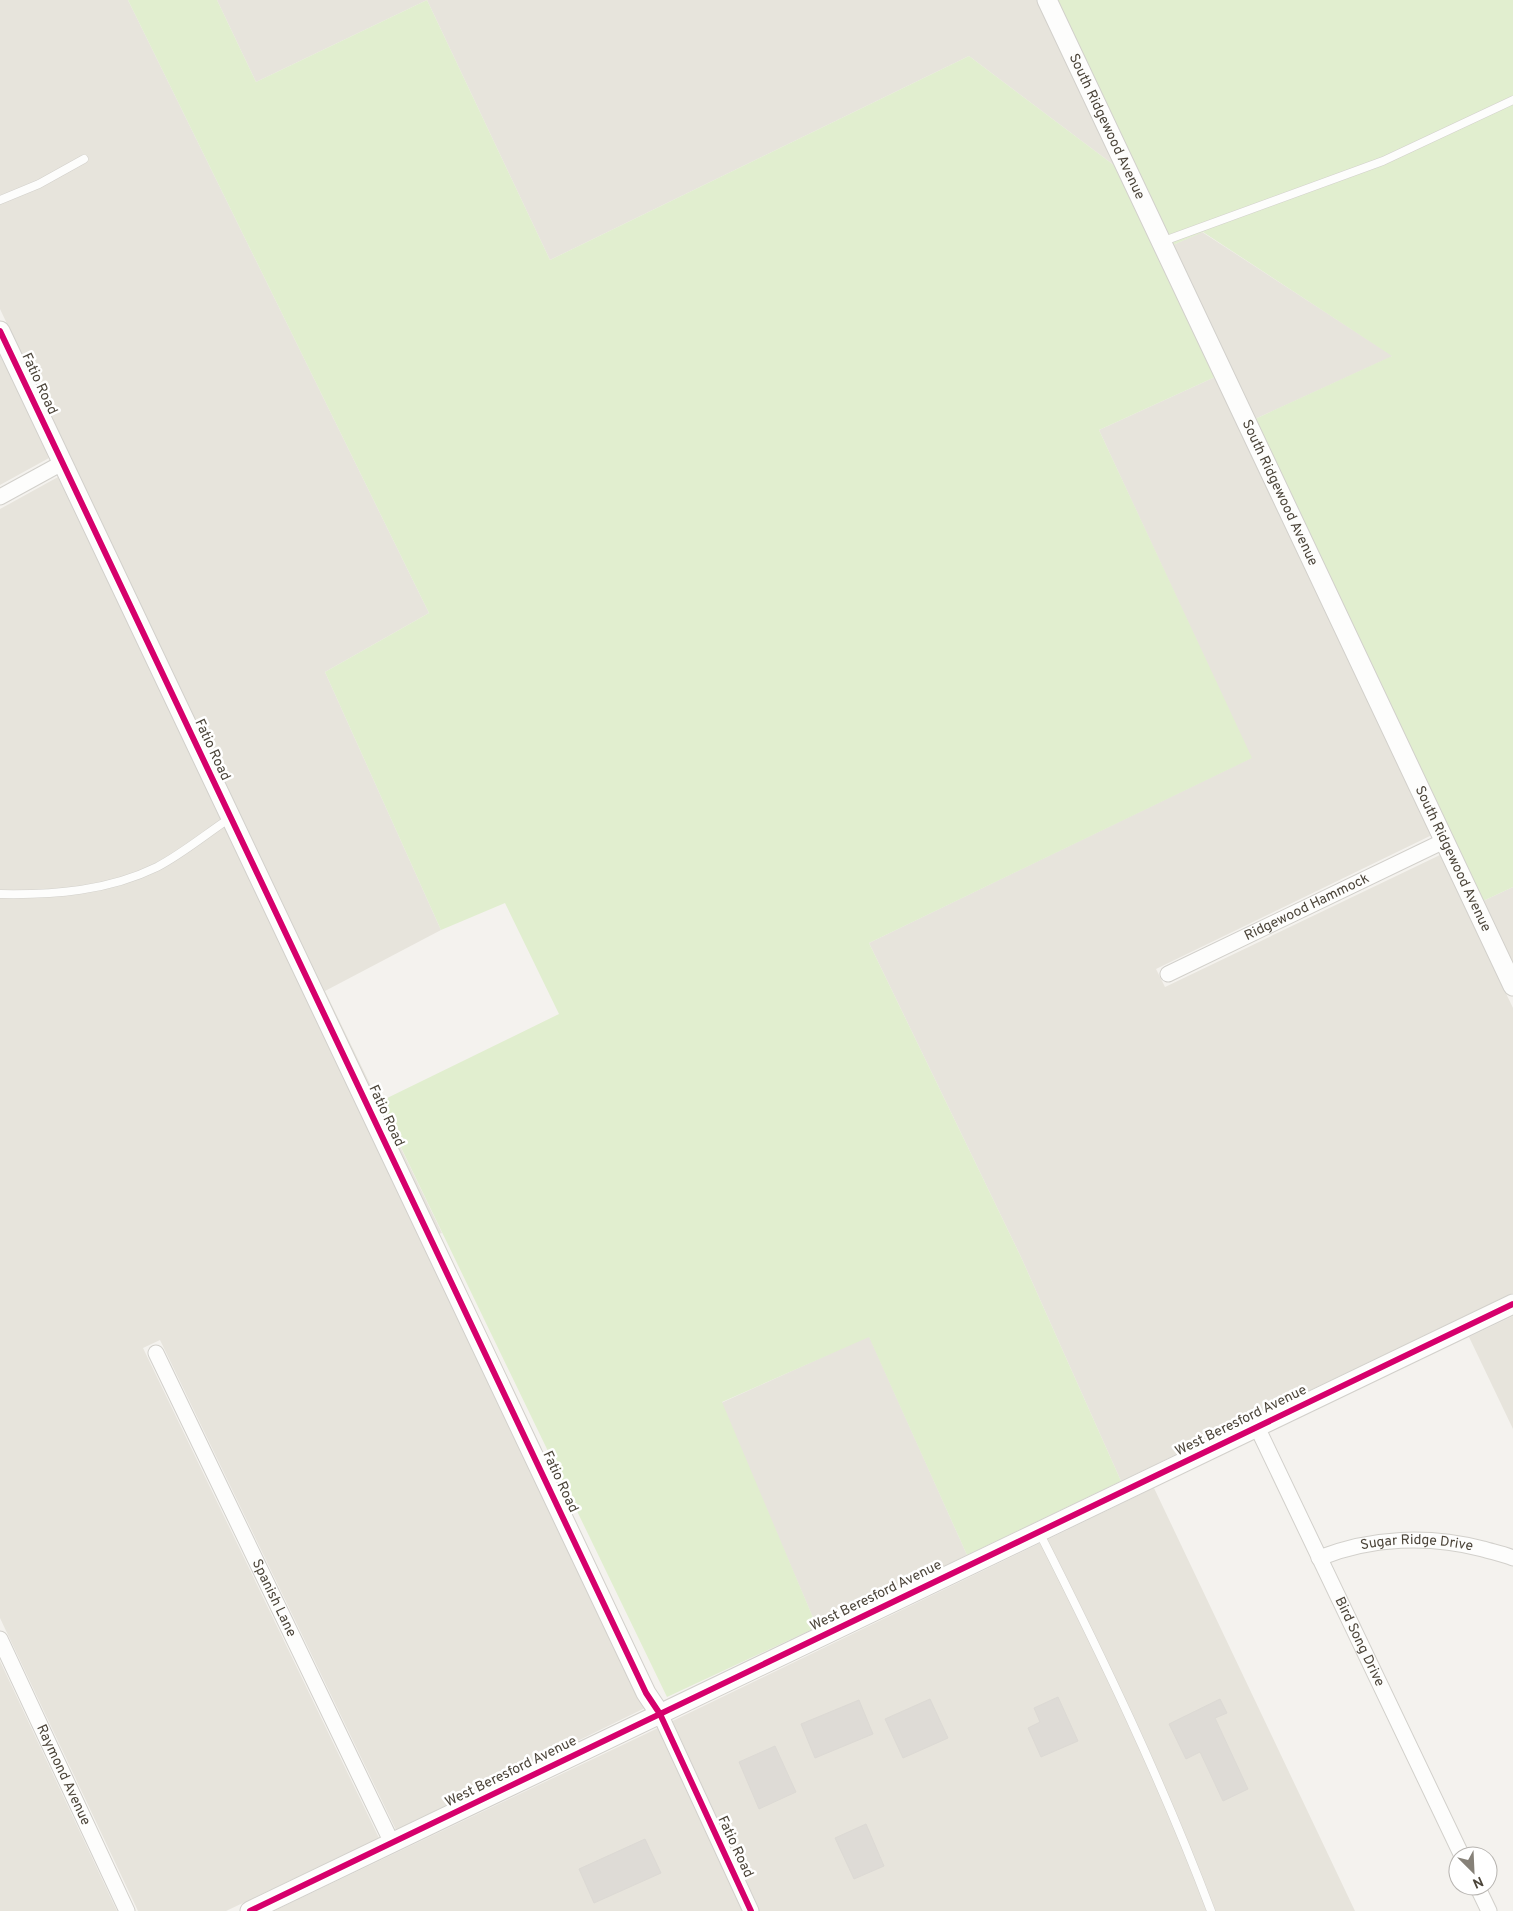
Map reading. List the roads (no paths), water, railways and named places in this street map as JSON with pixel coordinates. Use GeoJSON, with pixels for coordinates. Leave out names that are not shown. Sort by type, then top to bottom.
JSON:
{"type":"FeatureCollection","features":[{"type":"Feature","properties":{"kind":"street","name":"South Ridgewood Avenue"},"geometry":{"type":"LineString","coordinates":[[1047,0],[1513,986]]}},
{"type":"Feature","properties":{"kind":"street","name":"Fatio Road"},"geometry":{"type":"LineString","coordinates":[[0,331],[646,1693],[660,1714],[751,1911]]}},
{"type":"Feature","properties":{"kind":"street"},"geometry":{"type":"LineString","coordinates":[[0,497],[62,463]]}},
{"type":"Feature","properties":{"kind":"street","name":"Ridgewood Hammock"},"geometry":{"type":"LineString","coordinates":[[1168,974],[1444,841]]}},
{"type":"Feature","properties":{"kind":"street","name":"West Beresford Avenue"},"geometry":{"type":"LineString","coordinates":[[250,1911],[1513,1304]]}},
{"type":"Feature","properties":{"kind":"street","name":"Spanish Lane"},"geometry":{"type":"LineString","coordinates":[[156,1353],[392,1843]]}},
{"type":"Feature","properties":{"kind":"street","name":"Bird Song Drive"},"geometry":{"type":"LineString","coordinates":[[1257,1427],[1457,1846]]}},
{"type":"Feature","properties":{"kind":"street","name":"Sugar Ridge Drive"},"geometry":{"type":"LineString","coordinates":[[1320,1558],[1342,1549],[1408,1538],[1461,1543],[1513,1558]]}},
{"type":"Feature","properties":{"kind":"street","name":"Raymond Avenue"},"geometry":{"type":"LineString","coordinates":[[0,1640],[128,1911]]}},
{"type":"Feature","properties":{"kind":"street"},"geometry":{"type":"LineString","coordinates":[[1482,1896],[1489,1911]]}},
{"type":"Feature","properties":{"kind":"lane"},"geometry":{"type":"LineString","coordinates":[[1162,242],[1383,161],[1513,100]]}},
{"type":"Feature","properties":{"kind":"lane"},"geometry":{"type":"LineString","coordinates":[[0,200],[39,184],[84,159]]}},
{"type":"Feature","properties":{"kind":"lane"},"geometry":{"type":"LineString","coordinates":[[0,894],[30,895],[102,888],[157,866],[230,818]]}},
{"type":"Feature","properties":{"kind":"lane"},"geometry":{"type":"LineString","coordinates":[[1039,1532],[1105,1662],[1190,1854],[1211,1911]]}}]}
